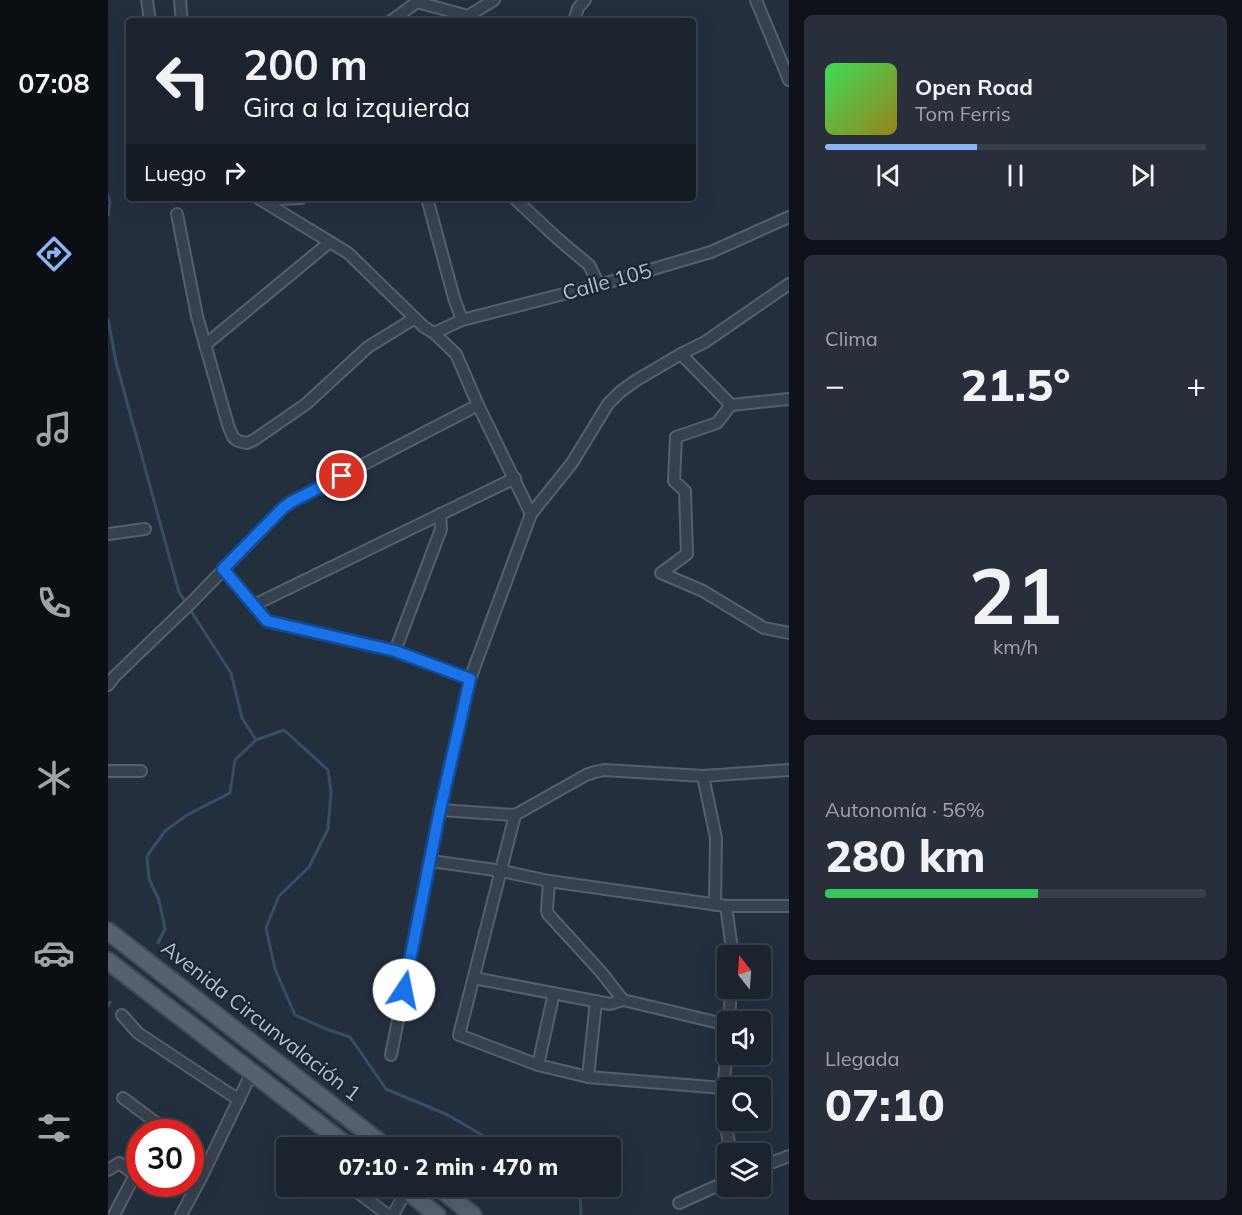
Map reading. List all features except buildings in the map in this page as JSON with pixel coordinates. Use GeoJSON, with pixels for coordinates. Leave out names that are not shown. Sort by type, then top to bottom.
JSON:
{"type":"FeatureCollection","features":[{"type":"Feature","properties":{"kind":"main road","name":"Avenida Circunvalación 1"},"geometry":{"type":"LineString","coordinates":[[108,931],[373,1137]]}},
{"type":"Feature","properties":{"kind":"main road"},"geometry":{"type":"LineString","coordinates":[[108,961],[336,1137]]}},
{"type":"Feature","properties":{"kind":"main road"},"geometry":{"type":"LineString","coordinates":[[411,1197],[422,1208],[437,1215]]}},
{"type":"Feature","properties":{"kind":"main road"},"geometry":{"type":"LineString","coordinates":[[451,1197],[473,1215]]}},
{"type":"Feature","properties":{"kind":"street"},"geometry":{"type":"LineString","coordinates":[[147,0],[150,18]]}},
{"type":"Feature","properties":{"kind":"street"},"geometry":{"type":"LineString","coordinates":[[180,0],[182,18]]}},
{"type":"Feature","properties":{"kind":"street"},"geometry":{"type":"LineString","coordinates":[[395,18],[417,1],[469,18],[494,0]]}},
{"type":"Feature","properties":{"kind":"street"},"geometry":{"type":"LineString","coordinates":[[575,18],[578,8],[585,0]]}},
{"type":"Feature","properties":{"kind":"street"},"geometry":{"type":"LineString","coordinates":[[756,0],[789,80]]}},
{"type":"Feature","properties":{"kind":"street"},"geometry":{"type":"LineString","coordinates":[[263,201],[348,254],[424,327],[434,333],[456,354],[531,514]]}},
{"type":"Feature","properties":{"kind":"street"},"geometry":{"type":"LineString","coordinates":[[428,201],[462,320]]}},
{"type":"Feature","properties":{"kind":"street"},"geometry":{"type":"LineString","coordinates":[[517,201],[589,265],[599,285]]}},
{"type":"Feature","properties":{"kind":"street"},"geometry":{"type":"LineString","coordinates":[[177,214],[197,316],[231,434],[238,441],[247,443],[265,434],[306,404],[368,347],[415,318]]}},
{"type":"Feature","properties":{"kind":"street","name":"Calle 105"},"geometry":{"type":"LineString","coordinates":[[434,333],[462,320],[599,285],[711,252],[789,217]]}},
{"type":"Feature","properties":{"kind":"street"},"geometry":{"type":"LineString","coordinates":[[205,345],[330,242]]}},
{"type":"Feature","properties":{"kind":"street"},"geometry":{"type":"LineString","coordinates":[[391,1055],[440,810],[470,679],[531,514],[572,463],[608,404],[621,392],[635,381],[705,342],[789,284]]}},
{"type":"Feature","properties":{"kind":"street"},"geometry":{"type":"LineString","coordinates":[[681,354],[731,405]]}},
{"type":"Feature","properties":{"kind":"street"},"geometry":{"type":"LineString","coordinates":[[789,399],[731,405],[717,423],[676,437],[674,482],[686,491],[687,554],[661,573],[703,591],[764,628],[789,633]]}},
{"type":"Feature","properties":{"kind":"street"},"geometry":{"type":"LineString","coordinates":[[108,685],[291,502],[478,405]]}},
{"type":"Feature","properties":{"kind":"street"},"geometry":{"type":"LineString","coordinates":[[254,605],[515,478]]}},
{"type":"Feature","properties":{"kind":"street"},"geometry":{"type":"LineString","coordinates":[[395,651],[441,529],[440,514]]}},
{"type":"Feature","properties":{"kind":"street"},"geometry":{"type":"LineString","coordinates":[[108,534],[145,529]]}},
{"type":"Feature","properties":{"kind":"street"},"geometry":{"type":"LineString","coordinates":[[223,569],[267,621],[395,651],[470,679]]}},
{"type":"Feature","properties":{"kind":"street"},"geometry":{"type":"LineString","coordinates":[[440,810],[515,815],[595,771],[703,776],[789,770]]}},
{"type":"Feature","properties":{"kind":"street"},"geometry":{"type":"LineString","coordinates":[[108,771],[141,771]]}},
{"type":"Feature","properties":{"kind":"street"},"geometry":{"type":"LineString","coordinates":[[703,776],[716,838],[720,906],[730,945]]}},
{"type":"Feature","properties":{"kind":"street"},"geometry":{"type":"LineString","coordinates":[[515,815],[459,1035],[538,1065],[588,1077],[717,1088]]}},
{"type":"Feature","properties":{"kind":"street"},"geometry":{"type":"LineString","coordinates":[[430,861],[720,906],[789,906]]}},
{"type":"Feature","properties":{"kind":"street"},"geometry":{"type":"LineString","coordinates":[[549,881],[548,914],[601,972],[623,1000]]}},
{"type":"Feature","properties":{"kind":"street"},"geometry":{"type":"LineString","coordinates":[[474,978],[610,1004],[623,1000],[717,1021]]}},
{"type":"Feature","properties":{"kind":"street"},"geometry":{"type":"LineString","coordinates":[[538,1065],[554,993]]}},
{"type":"Feature","properties":{"kind":"street"},"geometry":{"type":"LineString","coordinates":[[588,1077],[596,1001]]}},
{"type":"Feature","properties":{"kind":"street"},"geometry":{"type":"LineString","coordinates":[[122,1015],[138,1033],[239,1100]]}},
{"type":"Feature","properties":{"kind":"street"},"geometry":{"type":"LineString","coordinates":[[181,1215],[252,1072]]}},
{"type":"Feature","properties":{"kind":"street"},"geometry":{"type":"LineString","coordinates":[[123,1098],[151,1119]]}},
{"type":"Feature","properties":{"kind":"street"},"geometry":{"type":"LineString","coordinates":[[771,1163],[789,1156]]}},
{"type":"Feature","properties":{"kind":"street"},"geometry":{"type":"LineString","coordinates":[[108,1170],[119,1163],[126,1165]]}},
{"type":"Feature","properties":{"kind":"street"},"geometry":{"type":"LineString","coordinates":[[679,1203],[717,1186]]}},
{"type":"Feature","properties":{"kind":"street"},"geometry":{"type":"LineString","coordinates":[[114,1215],[126,1191]]}},
{"type":"Feature","properties":{"kind":"street"},"geometry":{"type":"LineString","coordinates":[[365,1197],[390,1215],[399,1197]]}},
{"type":"Feature","properties":{"kind":"waterway"},"geometry":{"type":"LineString","coordinates":[[108,196],[110,202],[108,215]]}},
{"type":"Feature","properties":{"kind":"waterway"},"geometry":{"type":"LineString","coordinates":[[108,319],[116,362],[179,592],[186,603]]}},
{"type":"Feature","properties":{"kind":"waterway"},"geometry":{"type":"LineString","coordinates":[[189,608],[231,673],[242,718],[256,740],[284,730],[328,770],[331,792],[328,829],[309,867],[279,896],[266,928],[275,969],[295,1015],[350,1037],[386,1089],[448,1115],[485,1137]]}},
{"type":"Feature","properties":{"kind":"waterway"},"geometry":{"type":"LineString","coordinates":[[158,943],[165,929],[159,900],[149,879],[147,856],[165,831],[187,815],[230,793],[235,760],[255,741]]}},
{"type":"Feature","properties":{"kind":"waterway"},"geometry":{"type":"LineString","coordinates":[[108,1006],[110,1002]]}},
{"type":"Feature","properties":{"kind":"waterway"},"geometry":{"type":"LineString","coordinates":[[580,1197],[581,1215]]}},
{"type":"Feature","properties":{"kind":"route"},"geometry":{"type":"LineString","coordinates":[[342,476],[282,509],[223,569],[267,621],[395,651],[470,679],[440,810],[404,990]]}}]}
